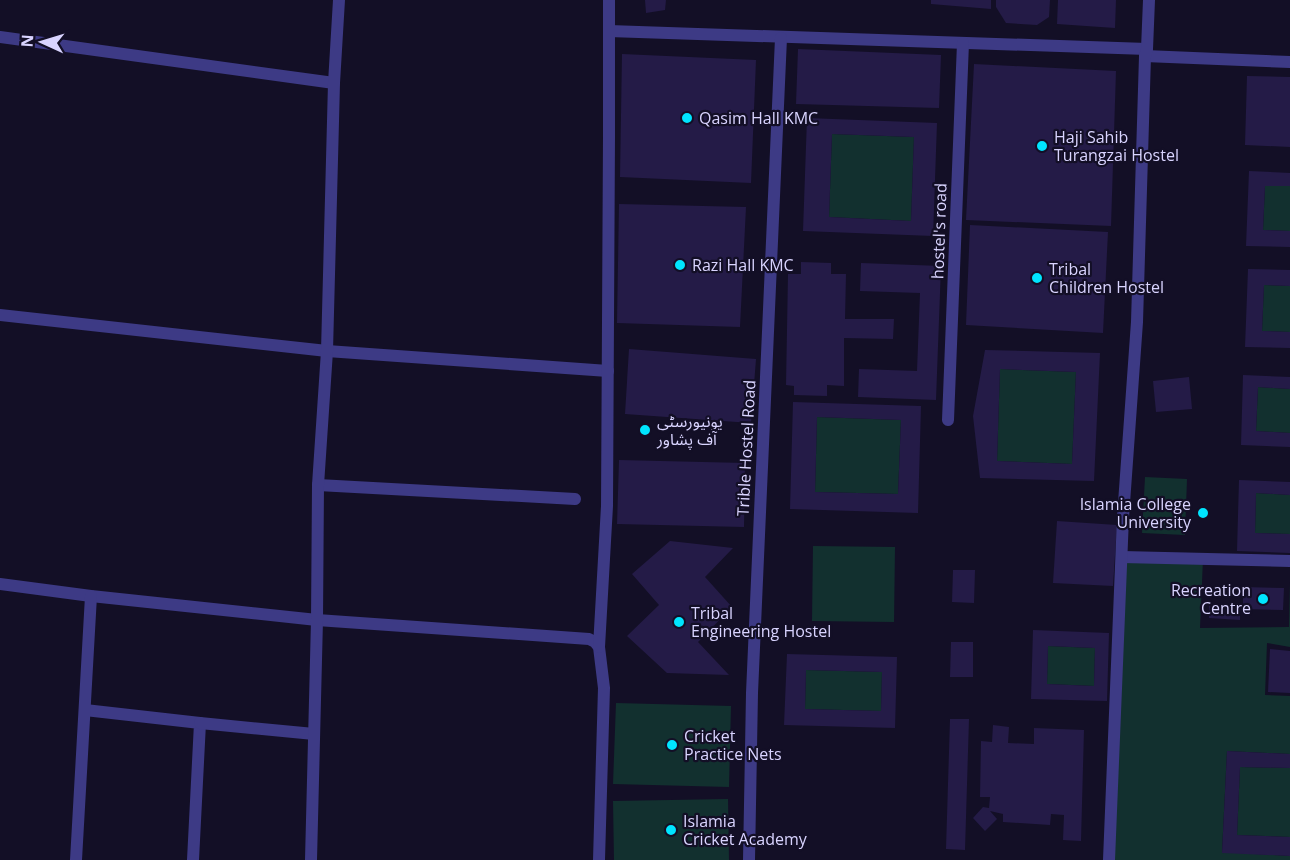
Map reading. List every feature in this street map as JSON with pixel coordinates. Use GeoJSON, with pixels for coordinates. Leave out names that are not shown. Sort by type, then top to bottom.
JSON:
{"type":"FeatureCollection","features":[{"type":"Feature","properties":{"kind":"street"},"geometry":{"type":"LineString","coordinates":[[311,860],[318,485],[327,351],[334,83],[339,0]]}},
{"type":"Feature","properties":{"kind":"street"},"geometry":{"type":"LineString","coordinates":[[599,860],[604,688],[599,647],[607,506],[609,0]]}},
{"type":"Feature","properties":{"kind":"street"},"geometry":{"type":"LineString","coordinates":[[1109,860],[1122,556],[1137,322],[1149,0]]}},
{"type":"Feature","properties":{"kind":"street"},"geometry":{"type":"LineString","coordinates":[[609,31],[963,43],[1290,62]]}},
{"type":"Feature","properties":{"kind":"street"},"geometry":{"type":"LineString","coordinates":[[0,38],[334,83]]}},
{"type":"Feature","properties":{"kind":"street","name":"Trible Hostel Road"},"geometry":{"type":"LineString","coordinates":[[748,860],[752,693],[781,38]]}},
{"type":"Feature","properties":{"kind":"street","name":"hostel's road"},"geometry":{"type":"LineString","coordinates":[[948,420],[963,43]]}},
{"type":"Feature","properties":{"kind":"street"},"geometry":{"type":"LineString","coordinates":[[0,315],[327,351],[608,371]]}},
{"type":"Feature","properties":{"kind":"street"},"geometry":{"type":"LineString","coordinates":[[318,485],[575,499]]}},
{"type":"Feature","properties":{"kind":"street"},"geometry":{"type":"LineString","coordinates":[[1122,556],[1290,561]]}},
{"type":"Feature","properties":{"kind":"street"},"geometry":{"type":"LineString","coordinates":[[0,584],[317,620],[589,639],[599,647]]}},
{"type":"Feature","properties":{"kind":"street"},"geometry":{"type":"LineString","coordinates":[[76,860],[91,596]]}},
{"type":"Feature","properties":{"kind":"street"},"geometry":{"type":"LineString","coordinates":[[85,710],[314,734]]}},
{"type":"Feature","properties":{"kind":"street"},"geometry":{"type":"LineString","coordinates":[[193,860],[200,723]]}},
{"type":"Feature","properties":{"kind":"green space"},"geometry":{"type":"Polygon","coordinates":[[[832,134],[914,137],[911,221],[829,217],[832,134]]]}},
{"type":"Feature","properties":{"kind":"green space"},"geometry":{"type":"Polygon","coordinates":[[[1265,186],[1290,186],[1290,231],[1263,230],[1265,186]]]}},
{"type":"Feature","properties":{"kind":"green space"},"geometry":{"type":"Polygon","coordinates":[[[1264,285],[1290,286],[1290,332],[1262,331],[1264,285]]]}},
{"type":"Feature","properties":{"kind":"green space"},"geometry":{"type":"Polygon","coordinates":[[[1000,369],[1076,372],[1072,464],[997,461],[1000,369]]]}},
{"type":"Feature","properties":{"kind":"green space"},"geometry":{"type":"Polygon","coordinates":[[[1258,387],[1290,389],[1290,433],[1256,431],[1258,387]]]}},
{"type":"Feature","properties":{"kind":"green space"},"geometry":{"type":"Polygon","coordinates":[[[817,417],[901,420],[898,494],[815,492],[817,417]]]}},
{"type":"Feature","properties":{"kind":"green space"},"geometry":{"type":"Polygon","coordinates":[[[1145,477],[1187,479],[1185,535],[1142,533],[1145,477]]]}},
{"type":"Feature","properties":{"kind":"green space"},"geometry":{"type":"Polygon","coordinates":[[[1256,493],[1290,495],[1290,534],[1255,533],[1256,493]]]}},
{"type":"Feature","properties":{"kind":"green space"},"geometry":{"type":"Polygon","coordinates":[[[813,546],[895,547],[894,622],[812,621],[813,546]]]}},
{"type":"Feature","properties":{"kind":"green space"},"geometry":{"type":"Polygon","coordinates":[[[1122,557],[1203,559],[1200,628],[1289,627],[1290,582],[1290,647],[1267,643],[1265,695],[1290,696],[1290,754],[1227,751],[1222,852],[1290,856],[1290,860],[1109,860],[1122,557]]]}},
{"type":"Feature","properties":{"kind":"green space"},"geometry":{"type":"Polygon","coordinates":[[[1048,646],[1095,648],[1094,686],[1047,684],[1048,646]]]}},
{"type":"Feature","properties":{"kind":"green space"},"geometry":{"type":"Polygon","coordinates":[[[806,670],[882,672],[881,711],[805,709],[806,670]]]}},
{"type":"Feature","properties":{"kind":"green space","name":"Cricket Practice Nets"},"geometry":{"type":"Polygon","coordinates":[[[616,703],[731,706],[729,787],[613,784],[616,703]]]}},
{"type":"Feature","properties":{"kind":"green space"},"geometry":{"type":"Polygon","coordinates":[[[1240,767],[1290,768],[1290,837],[1237,835],[1240,767]]]}},
{"type":"Feature","properties":{"kind":"green space","name":"Islamia Cricket Academy"},"geometry":{"type":"Polygon","coordinates":[[[728,799],[729,860],[614,860],[613,801],[728,799]]]}},
{"type":"Feature","properties":{"kind":"building"},"geometry":{"type":"Polygon","coordinates":[[[645,0],[666,0],[665,10],[646,13],[645,0]]]}},
{"type":"Feature","properties":{"kind":"building"},"geometry":{"type":"Polygon","coordinates":[[[931,0],[991,0],[991,9],[931,4],[931,0]]]}},
{"type":"Feature","properties":{"kind":"building"},"geometry":{"type":"Polygon","coordinates":[[[996,0],[1050,0],[1049,17],[1037,25],[1006,23],[996,7],[996,0]]]}},
{"type":"Feature","properties":{"kind":"building"},"geometry":{"type":"Polygon","coordinates":[[[1058,0],[1116,0],[1115,28],[1057,24],[1058,0]]]}},
{"type":"Feature","properties":{"kind":"building"},"geometry":{"type":"Polygon","coordinates":[[[798,49],[941,55],[939,108],[796,104],[798,49]]]}},
{"type":"Feature","properties":{"kind":"building","name":"Qasim Hall KMC"},"geometry":{"type":"Polygon","coordinates":[[[622,54],[756,60],[751,183],[620,177],[622,54]]]}},
{"type":"Feature","properties":{"kind":"building","name":"Haji Sahib Turangzai Hostel"},"geometry":{"type":"Polygon","coordinates":[[[974,64],[1116,71],[1111,226],[966,220],[974,64]]]}},
{"type":"Feature","properties":{"kind":"building"},"geometry":{"type":"Polygon","coordinates":[[[1247,76],[1290,77],[1290,147],[1245,145],[1247,76]]]}},
{"type":"Feature","properties":{"kind":"building"},"geometry":{"type":"Polygon","coordinates":[[[807,118],[937,123],[933,236],[803,231],[807,118]],[[832,134],[829,217],[911,221],[914,137],[832,134]]]}},
{"type":"Feature","properties":{"kind":"building"},"geometry":{"type":"Polygon","coordinates":[[[1249,171],[1290,173],[1290,186],[1265,186],[1263,230],[1290,231],[1290,247],[1246,246],[1249,171]]]}},
{"type":"Feature","properties":{"kind":"building","name":"Razi Hall KMC"},"geometry":{"type":"Polygon","coordinates":[[[619,204],[746,207],[740,327],[617,323],[619,204]]]}},
{"type":"Feature","properties":{"kind":"building","name":"Tribal Children Hostel"},"geometry":{"type":"Polygon","coordinates":[[[970,225],[1108,232],[1103,333],[966,325],[970,225]]]}},
{"type":"Feature","properties":{"kind":"building"},"geometry":{"type":"Polygon","coordinates":[[[801,262],[831,263],[831,274],[846,274],[845,319],[894,319],[893,339],[844,338],[844,386],[827,385],[827,396],[794,395],[794,386],[786,385],[788,274],[801,274],[801,262]]]}},
{"type":"Feature","properties":{"kind":"building"},"geometry":{"type":"Polygon","coordinates":[[[861,263],[941,266],[936,400],[858,397],[859,369],[917,371],[920,293],[860,291],[861,263]]]}},
{"type":"Feature","properties":{"kind":"building"},"geometry":{"type":"Polygon","coordinates":[[[1248,269],[1290,270],[1290,286],[1264,285],[1262,331],[1290,332],[1290,348],[1245,347],[1248,269]]]}},
{"type":"Feature","properties":{"kind":"building"},"geometry":{"type":"Polygon","coordinates":[[[629,349],[756,359],[751,423],[625,414],[629,349]]]}},
{"type":"Feature","properties":{"kind":"building"},"geometry":{"type":"Polygon","coordinates":[[[985,350],[1100,353],[1094,481],[980,478],[973,416],[985,350]],[[1000,369],[997,461],[1072,464],[1076,372],[1000,369]]]}},
{"type":"Feature","properties":{"kind":"building"},"geometry":{"type":"Polygon","coordinates":[[[1243,375],[1290,377],[1290,389],[1258,387],[1256,431],[1290,433],[1290,447],[1241,445],[1243,375]]]}},
{"type":"Feature","properties":{"kind":"building"},"geometry":{"type":"Polygon","coordinates":[[[1189,377],[1192,409],[1156,412],[1153,381],[1189,377]]]}},
{"type":"Feature","properties":{"kind":"building"},"geometry":{"type":"Polygon","coordinates":[[[793,402],[921,406],[918,513],[790,509],[793,402]],[[817,417],[815,492],[898,494],[901,420],[817,417]]]}},
{"type":"Feature","properties":{"kind":"building"},"geometry":{"type":"Polygon","coordinates":[[[619,460],[745,463],[744,527],[617,524],[619,460]]]}},
{"type":"Feature","properties":{"kind":"building"},"geometry":{"type":"Polygon","coordinates":[[[1239,480],[1290,482],[1290,495],[1256,493],[1255,533],[1290,534],[1290,553],[1237,551],[1239,480]]]}},
{"type":"Feature","properties":{"kind":"building"},"geometry":{"type":"Polygon","coordinates":[[[1057,521],[1117,525],[1113,586],[1053,583],[1057,521]]]}},
{"type":"Feature","properties":{"kind":"building","name":"Tribal Engineering Hostel"},"geometry":{"type":"Polygon","coordinates":[[[670,541],[733,548],[705,577],[732,607],[698,642],[729,675],[667,673],[627,636],[659,605],[632,574],[670,541]]]}},
{"type":"Feature","properties":{"kind":"building"},"geometry":{"type":"Polygon","coordinates":[[[953,570],[975,570],[974,603],[952,602],[953,570]]]}},
{"type":"Feature","properties":{"kind":"building","name":"Recreation Centre"},"geometry":{"type":"Polygon","coordinates":[[[1243,587],[1284,588],[1283,610],[1243,609],[1243,587]]]}},
{"type":"Feature","properties":{"kind":"building"},"geometry":{"type":"Polygon","coordinates":[[[1209,604],[1240,605],[1240,620],[1209,618],[1209,604]]]}},
{"type":"Feature","properties":{"kind":"building"},"geometry":{"type":"Polygon","coordinates":[[[1033,630],[1109,633],[1107,701],[1031,699],[1033,630]],[[1048,646],[1047,684],[1094,686],[1095,648],[1048,646]]]}},
{"type":"Feature","properties":{"kind":"building"},"geometry":{"type":"Polygon","coordinates":[[[951,642],[973,642],[973,677],[950,677],[951,642]]]}},
{"type":"Feature","properties":{"kind":"building"},"geometry":{"type":"Polygon","coordinates":[[[1270,649],[1290,651],[1290,693],[1268,692],[1270,649]]]}},
{"type":"Feature","properties":{"kind":"building"},"geometry":{"type":"Polygon","coordinates":[[[787,654],[897,657],[895,728],[784,725],[787,654]],[[806,670],[805,709],[881,711],[882,672],[806,670]]]}},
{"type":"Feature","properties":{"kind":"building"},"geometry":{"type":"Polygon","coordinates":[[[950,719],[969,719],[965,850],[946,849],[950,719]]]}},
{"type":"Feature","properties":{"kind":"building"},"geometry":{"type":"Polygon","coordinates":[[[993,725],[1009,727],[1008,743],[1034,744],[1034,728],[1084,730],[1081,841],[1063,840],[1064,815],[1051,814],[1050,825],[1003,822],[1003,814],[990,811],[997,819],[985,831],[973,818],[983,807],[989,808],[990,797],[980,797],[981,741],[992,742],[993,725]]]}},
{"type":"Feature","properties":{"kind":"building"},"geometry":{"type":"Polygon","coordinates":[[[1227,751],[1290,754],[1290,768],[1240,767],[1237,835],[1290,837],[1290,856],[1222,853],[1227,751]]]}},
{"type":"Feature","properties":{"kind":"place","name":"Qasim Hall KMC"},"geometry":{"type":"Point","coordinates":[687,118]}},
{"type":"Feature","properties":{"kind":"place","name":"Haji Sahib Turangzai Hostel"},"geometry":{"type":"Point","coordinates":[1042,146]}},
{"type":"Feature","properties":{"kind":"place","name":"Razi Hall KMC"},"geometry":{"type":"Point","coordinates":[680,265]}},
{"type":"Feature","properties":{"kind":"place","name":"Tribal Children Hostel"},"geometry":{"type":"Point","coordinates":[1037,278]}},
{"type":"Feature","properties":{"kind":"place","name":"یونیورسٹی آف پشاور"},"geometry":{"type":"Point","coordinates":[645,430]}},
{"type":"Feature","properties":{"kind":"place","name":"Islamia College University"},"geometry":{"type":"Point","coordinates":[1203,513]}},
{"type":"Feature","properties":{"kind":"place","name":"Recreation Centre"},"geometry":{"type":"Point","coordinates":[1263,599]}},
{"type":"Feature","properties":{"kind":"place","name":"Tribal Engineering Hostel"},"geometry":{"type":"Point","coordinates":[679,622]}},
{"type":"Feature","properties":{"kind":"place","name":"Cricket Practice Nets"},"geometry":{"type":"Point","coordinates":[672,745]}},
{"type":"Feature","properties":{"kind":"place","name":"Islamia Cricket Academy"},"geometry":{"type":"Point","coordinates":[671,830]}}]}
